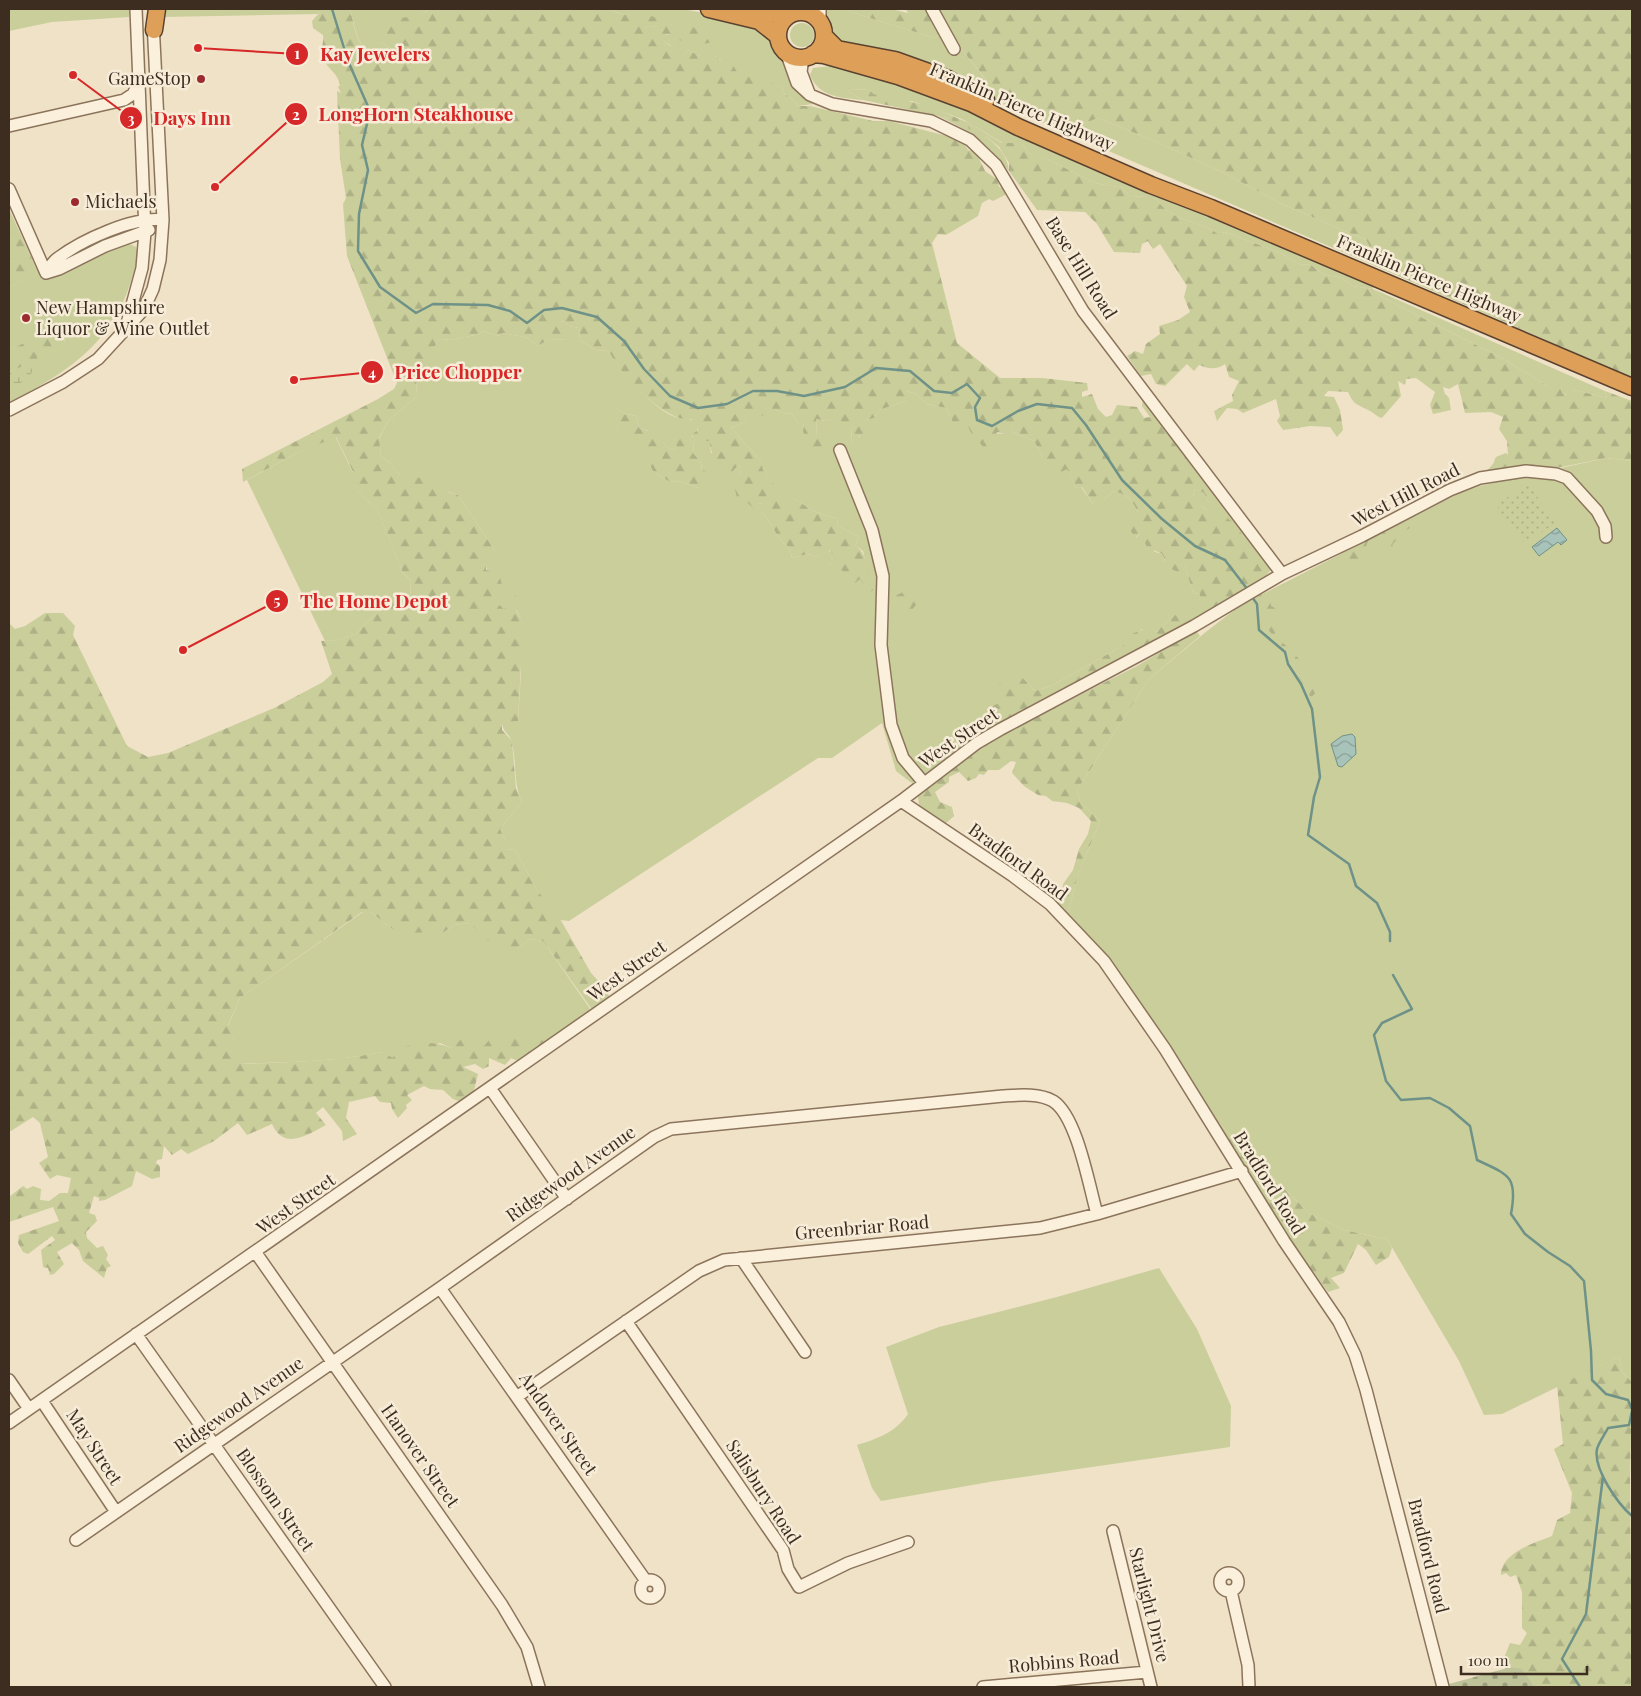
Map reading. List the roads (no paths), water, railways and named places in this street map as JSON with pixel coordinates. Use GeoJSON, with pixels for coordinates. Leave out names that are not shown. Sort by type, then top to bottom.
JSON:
{"type":"FeatureCollection","features":[{"type":"Feature","properties":{"kind":"highway"},"geometry":{"type":"LineString","coordinates":[[154,30],[157,9]]}},
{"type":"Feature","properties":{"kind":"highway"},"geometry":{"type":"LineString","coordinates":[[709,9],[758,22],[778,36],[786,52],[794,57],[808,56],[820,48],[821,22],[813,14],[748,9]]}},
{"type":"Feature","properties":{"kind":"highway"},"geometry":{"type":"LineString","coordinates":[[778,36],[779,26],[796,12]]}},
{"type":"Feature","properties":{"kind":"highway","name":"Franklin Pierce Highway"},"geometry":{"type":"LineString","coordinates":[[821,22],[837,49],[894,60],[948,79],[1000,108],[1153,175],[1211,208]]}},
{"type":"Feature","properties":{"kind":"highway","name":"Franklin Pierce Highway"},"geometry":{"type":"LineString","coordinates":[[808,56],[824,55],[898,76],[971,103],[1018,127],[1124,173],[1211,208],[1632,387]]}},
{"type":"Feature","properties":{"kind":"street"},"geometry":{"type":"LineString","coordinates":[[126,329],[142,268],[145,232],[136,9]]}},
{"type":"Feature","properties":{"kind":"street"},"geometry":{"type":"LineString","coordinates":[[9,410],[78,373],[98,359],[144,309],[153,289],[160,260],[163,220],[152,9]]}},
{"type":"Feature","properties":{"kind":"street"},"geometry":{"type":"LineString","coordinates":[[932,9],[954,49]]}},
{"type":"Feature","properties":{"kind":"street","name":"Base Hill Road"},"geometry":{"type":"LineString","coordinates":[[786,52],[797,83],[810,95],[832,104],[931,120],[970,140],[996,165],[1082,310],[1282,574]]}},
{"type":"Feature","properties":{"kind":"street"},"geometry":{"type":"LineString","coordinates":[[808,56],[802,72],[810,95]]}},
{"type":"Feature","properties":{"kind":"street"},"geometry":{"type":"LineString","coordinates":[[9,126],[124,100],[133,94],[139,83]]}},
{"type":"Feature","properties":{"kind":"street"},"geometry":{"type":"LineString","coordinates":[[9,189],[46,273]]}},
{"type":"Feature","properties":{"kind":"street"},"geometry":{"type":"LineString","coordinates":[[46,273],[58,257],[83,244],[145,219],[163,220]]}},
{"type":"Feature","properties":{"kind":"street"},"geometry":{"type":"LineString","coordinates":[[46,273],[59,270],[105,246],[145,232],[163,220]]}},
{"type":"Feature","properties":{"kind":"street"},"geometry":{"type":"LineString","coordinates":[[840,450],[872,530],[883,576],[881,645],[891,725],[904,758],[924,783]]}},
{"type":"Feature","properties":{"kind":"street","name":"West Hill Road"},"geometry":{"type":"LineString","coordinates":[[1282,574],[1362,536],[1450,490],[1480,478],[1506,472],[1542,472],[1567,478],[1597,512],[1605,526],[1606,537]]}},
{"type":"Feature","properties":{"kind":"street","name":"West Street"},"geometry":{"type":"LineString","coordinates":[[9,1424],[901,801],[977,743],[1194,626],[1282,574]]}},
{"type":"Feature","properties":{"kind":"street","name":"Bradford Road"},"geometry":{"type":"LineString","coordinates":[[901,801],[1035,892],[1050,904],[1092,947],[1165,1049],[1284,1241],[1339,1322],[1355,1355],[1392,1487],[1443,1687]]}},
{"type":"Feature","properties":{"kind":"street"},"geometry":{"type":"LineString","coordinates":[[490,1088],[567,1199]]}},
{"type":"Feature","properties":{"kind":"street","name":"Ridgewood Avenue"},"geometry":{"type":"LineString","coordinates":[[76,1540],[654,1137],[671,1129],[1019,1095],[1051,1100],[1066,1112],[1071,1122],[1097,1214]]}},
{"type":"Feature","properties":{"kind":"street","name":"Greenbriar Road"},"geometry":{"type":"LineString","coordinates":[[518,1396],[699,1271],[724,1260],[1018,1231],[1097,1214],[1242,1171]]}},
{"type":"Feature","properties":{"kind":"street","name":"Hanover Street"},"geometry":{"type":"LineString","coordinates":[[256,1253],[502,1605],[527,1647],[539,1687]]}},
{"type":"Feature","properties":{"kind":"street"},"geometry":{"type":"LineString","coordinates":[[741,1258],[806,1352]]}},
{"type":"Feature","properties":{"kind":"street","name":"Andover Street"},"geometry":{"type":"LineString","coordinates":[[440,1288],[518,1396],[646,1582]]}},
{"type":"Feature","properties":{"kind":"street","name":"Salisbury Road"},"geometry":{"type":"LineString","coordinates":[[626,1321],[783,1550],[788,1569],[799,1587],[848,1563],[908,1542]]}},
{"type":"Feature","properties":{"kind":"street","name":"Blossom Street"},"geometry":{"type":"LineString","coordinates":[[136,1334],[215,1443],[385,1687]]}},
{"type":"Feature","properties":{"kind":"street"},"geometry":{"type":"LineString","coordinates":[[9,1380],[29,1409]]}},
{"type":"Feature","properties":{"kind":"street","name":"May Street"},"geometry":{"type":"LineString","coordinates":[[42,1401],[116,1512]]}},
{"type":"Feature","properties":{"kind":"street","name":"Starlight Drive"},"geometry":{"type":"LineString","coordinates":[[1113,1531],[1151,1687]]}},
{"type":"Feature","properties":{"kind":"street"},"geometry":{"type":"LineString","coordinates":[[1231,1591],[1248,1665],[1249,1687]]}},
{"type":"Feature","properties":{"kind":"street","name":"Robbins Road"},"geometry":{"type":"LineString","coordinates":[[984,1687],[1147,1672]]}},
{"type":"Feature","properties":{"kind":"water"},"geometry":{"type":"Polygon","coordinates":[[[1557,528],[1567,540],[1561,545],[1558,542],[1539,556],[1532,547],[1557,528]]]}},
{"type":"Feature","properties":{"kind":"water"},"geometry":{"type":"Polygon","coordinates":[[[1352,734],[1355,737],[1356,754],[1342,767],[1338,766],[1331,744],[1342,736],[1352,734]]]}},
{"type":"Feature","properties":{"kind":"waterway"},"geometry":{"type":"LineString","coordinates":[[332,9],[348,61],[370,111],[362,145],[368,170],[359,214],[358,251],[380,287],[416,313],[433,304],[488,305],[510,311],[527,323],[544,310],[562,308],[597,317],[624,341],[644,369],[670,396],[698,408],[727,404],[753,391],[777,391],[804,396],[845,387],[876,368],[910,371],[934,391],[952,393],[967,384],[980,398],[975,407],[977,420],[992,426],[1018,411],[1037,404],[1072,408],[1086,425],[1122,480],[1162,519],[1195,546],[1225,560],[1248,590]]}},
{"type":"Feature","properties":{"kind":"waterway"},"geometry":{"type":"LineString","coordinates":[[1252,597],[1257,604],[1259,630],[1285,652],[1288,664],[1301,684],[1312,709],[1320,777],[1314,797],[1308,835],[1349,864],[1356,886],[1377,903],[1390,932],[1390,941]]}},
{"type":"Feature","properties":{"kind":"waterway"},"geometry":{"type":"LineString","coordinates":[[1393,975],[1412,1009],[1382,1023],[1374,1035],[1386,1081],[1401,1100],[1430,1098],[1449,1108],[1470,1126],[1477,1160],[1497,1169],[1509,1178],[1513,1192],[1511,1214],[1525,1234],[1570,1266],[1584,1281],[1592,1380],[1606,1394],[1628,1400],[1632,1409]]}},
{"type":"Feature","properties":{"kind":"waterway"},"geometry":{"type":"LineString","coordinates":[[1632,1411],[1629,1425],[1608,1428],[1597,1449],[1599,1466],[1608,1486],[1632,1516]]}},
{"type":"Feature","properties":{"kind":"waterway"},"geometry":{"type":"LineString","coordinates":[[1580,1687],[1562,1659],[1586,1614],[1603,1476]]}},
{"type":"Feature","properties":{"kind":"place","name":"Kay Jewelers"},"geometry":{"type":"Point","coordinates":[198,48]}},
{"type":"Feature","properties":{"kind":"place","name":"Days Inn"},"geometry":{"type":"Point","coordinates":[73,75]}},
{"type":"Feature","properties":{"kind":"place","name":"GameStop"},"geometry":{"type":"Point","coordinates":[201,79]}},
{"type":"Feature","properties":{"kind":"place","name":"LongHorn Steakhouse"},"geometry":{"type":"Point","coordinates":[215,187]}},
{"type":"Feature","properties":{"kind":"place","name":"Michaels"},"geometry":{"type":"Point","coordinates":[75,202]}},
{"type":"Feature","properties":{"kind":"place","name":"New Hampshire Liquor & Wine Outlet"},"geometry":{"type":"Point","coordinates":[26,318]}},
{"type":"Feature","properties":{"kind":"place","name":"Price Chopper"},"geometry":{"type":"Point","coordinates":[294,380]}},
{"type":"Feature","properties":{"kind":"place","name":"The Home Depot"},"geometry":{"type":"Point","coordinates":[183,650]}}]}
